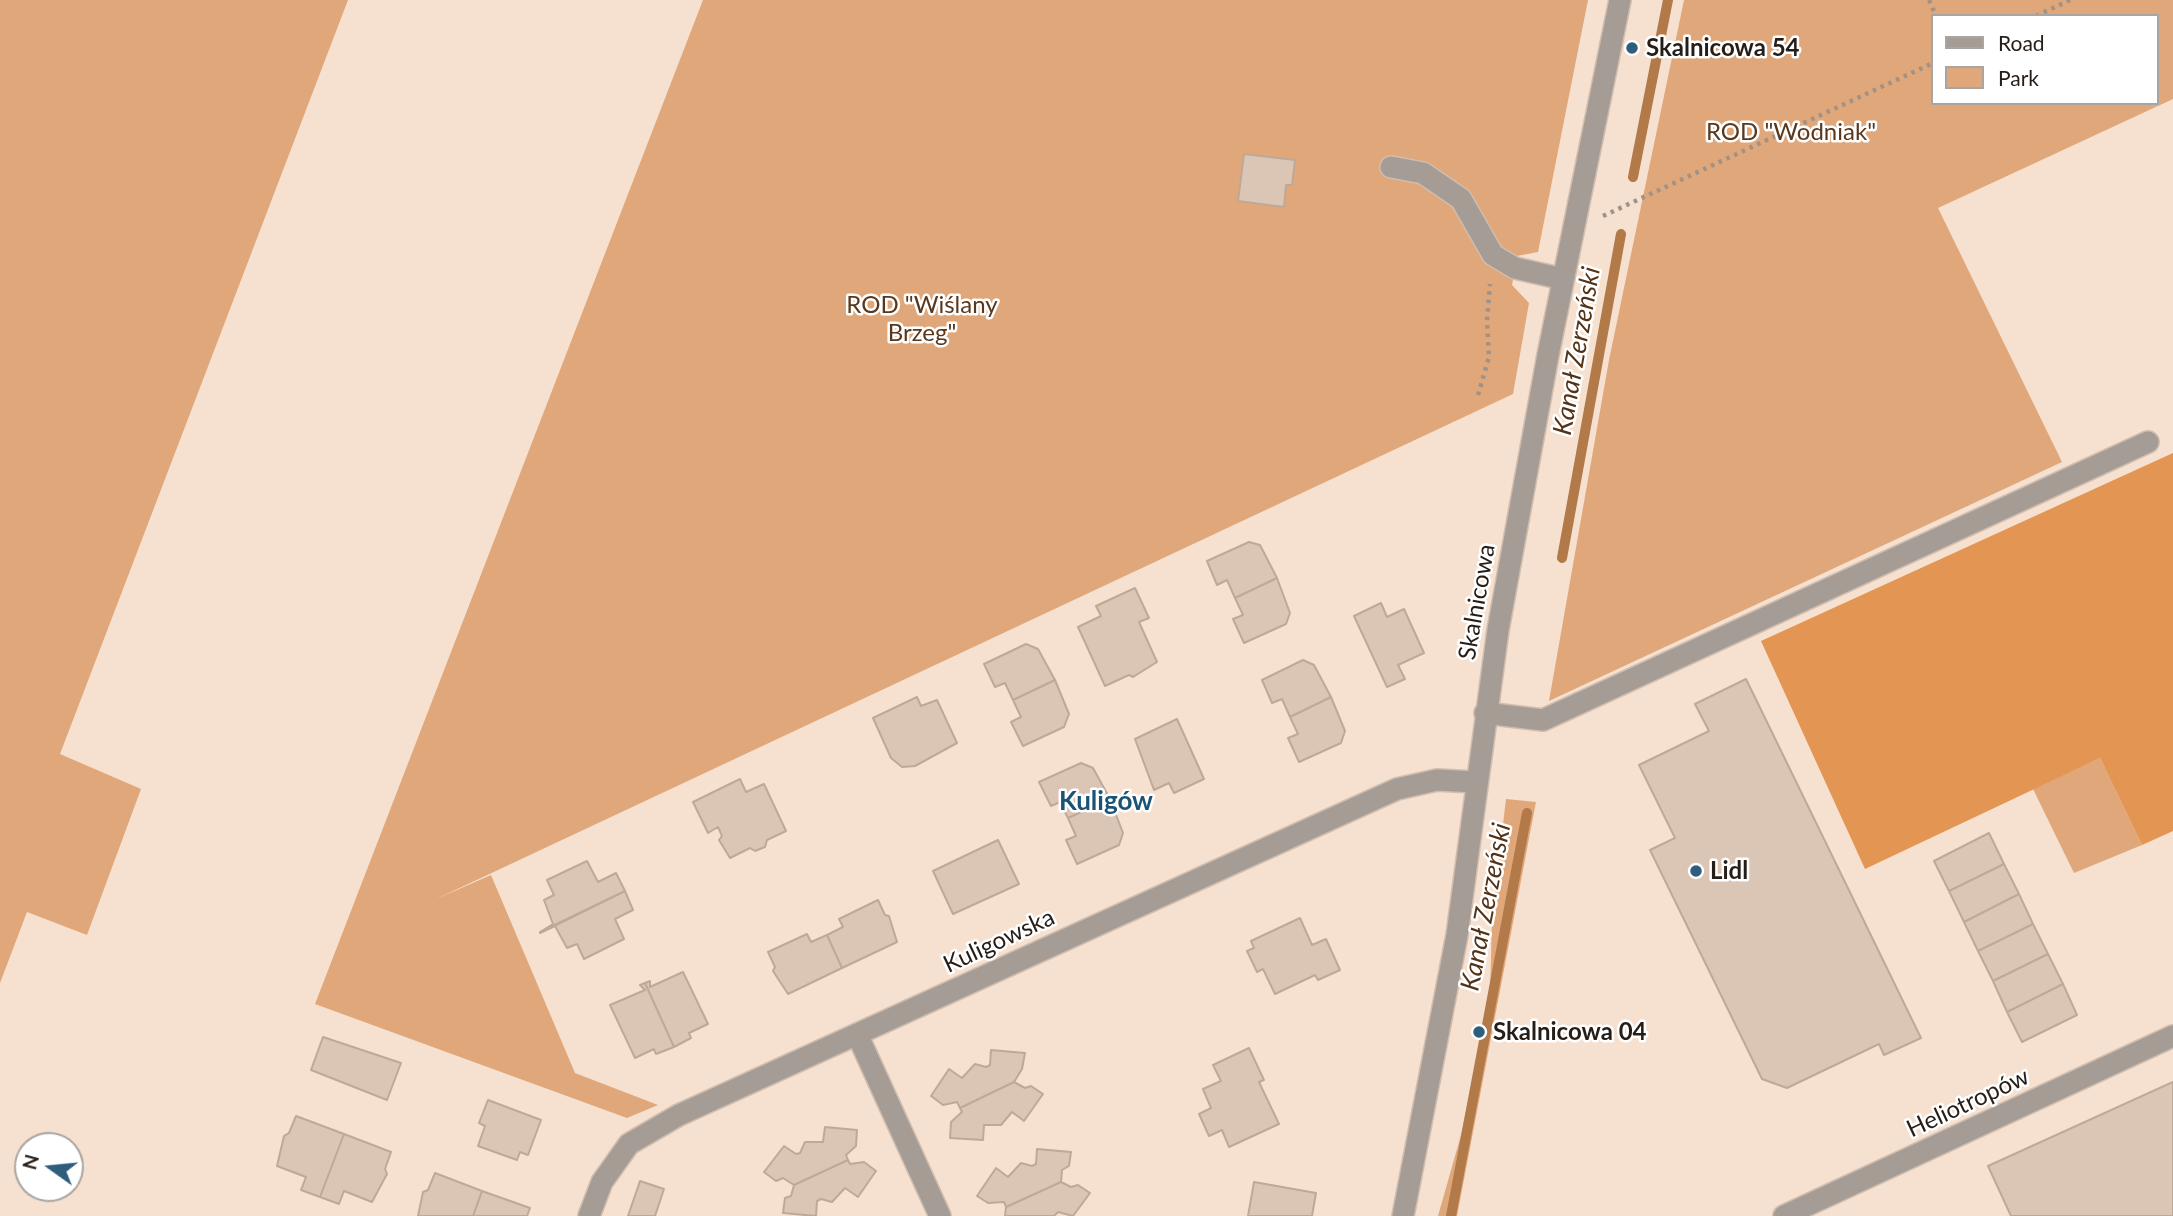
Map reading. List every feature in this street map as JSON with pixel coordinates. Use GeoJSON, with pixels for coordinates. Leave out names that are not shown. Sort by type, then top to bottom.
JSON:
{"type":"FeatureCollection","features":[{"type":"Feature","properties":{"kind":"street","name":"Skalnicowa"},"geometry":{"type":"LineString","coordinates":[[1404,1216],[1457,935],[1485,713],[1563,279],[1620,0]]}},
{"type":"Feature","properties":{"kind":"street"},"geometry":{"type":"LineString","coordinates":[[1391,167],[1423,173],[1461,199],[1493,255],[1515,268],[1563,279]]}},
{"type":"Feature","properties":{"kind":"street"},"geometry":{"type":"LineString","coordinates":[[1485,713],[1543,720],[2148,442]]}},
{"type":"Feature","properties":{"kind":"street","name":"Kuligowska"},"geometry":{"type":"LineString","coordinates":[[589,1216],[602,1182],[629,1144],[679,1115],[1397,789],[1437,780],[1475,782]]}},
{"type":"Feature","properties":{"kind":"street"},"geometry":{"type":"LineString","coordinates":[[857,1034],[940,1216]]}},
{"type":"Feature","properties":{"kind":"street","name":"Heliotropów"},"geometry":{"type":"LineString","coordinates":[[1784,1216],[2173,1036]]}},
{"type":"Feature","properties":{"kind":"path"},"geometry":{"type":"LineString","coordinates":[[2040,14],[2070,0]]}},
{"type":"Feature","properties":{"kind":"path"},"geometry":{"type":"LineString","coordinates":[[1573,229],[1932,64]]}},
{"type":"Feature","properties":{"kind":"path"},"geometry":{"type":"LineString","coordinates":[[1478,395],[1489,357],[1487,321],[1493,255]]}},
{"type":"Feature","properties":{"kind":"green space"},"geometry":{"type":"Polygon","coordinates":[[[0,0],[348,0],[60,754],[141,789],[87,935],[27,912],[0,983],[0,0]]]}},
{"type":"Feature","properties":{"kind":"green space","name":"ROD \"Wiślany Brzeg\""},"geometry":{"type":"Polygon","coordinates":[[[703,0],[1588,0],[1538,252],[1517,256],[1512,285],[1529,303],[1513,394],[434,900],[491,875],[575,1073],[658,1105],[627,1118],[315,1004],[703,0]]]}},
{"type":"Feature","properties":{"kind":"green space","name":"ROD \"Wodniak\""},"geometry":{"type":"Polygon","coordinates":[[[1684,0],[2173,0],[2173,99],[1938,208],[2062,462],[1549,701],[1609,360],[1684,0]]]}},
{"type":"Feature","properties":{"kind":"green space"},"geometry":{"type":"Polygon","coordinates":[[[2100,758],[2142,845],[2074,873],[2033,789],[2100,758]]]}},
{"type":"Feature","properties":{"kind":"green space"},"geometry":{"type":"Polygon","coordinates":[[[1506,799],[1536,802],[1457,1216],[1438,1216],[1461,1135],[1490,995],[1492,918],[1506,799]]]}},
{"type":"Feature","properties":{"kind":"shaded area"},"geometry":{"type":"Polygon","coordinates":[[[2173,453],[2173,831],[2142,845],[2100,758],[1865,869],[1761,641],[2173,453]]]}},
{"type":"Feature","properties":{"kind":"building"},"geometry":{"type":"Polygon","coordinates":[[[1244,154],[1295,160],[1292,185],[1286,185],[1284,207],[1238,201],[1244,154]]]}},
{"type":"Feature","properties":{"kind":"building"},"geometry":{"type":"Polygon","coordinates":[[[1249,542],[1260,545],[1277,578],[1235,598],[1227,580],[1217,585],[1207,561],[1249,542]]]}},
{"type":"Feature","properties":{"kind":"building"},"geometry":{"type":"Polygon","coordinates":[[[1277,578],[1290,613],[1286,624],[1244,643],[1233,619],[1243,615],[1235,598],[1277,578]]]}},
{"type":"Feature","properties":{"kind":"building"},"geometry":{"type":"Polygon","coordinates":[[[1135,588],[1149,618],[1139,622],[1157,662],[1133,677],[1129,675],[1105,686],[1078,627],[1101,616],[1096,606],[1135,588]]]}},
{"type":"Feature","properties":{"kind":"building"},"geometry":{"type":"Polygon","coordinates":[[[1381,603],[1387,617],[1404,609],[1424,653],[1398,665],[1405,679],[1387,687],[1354,616],[1381,603]]]}},
{"type":"Feature","properties":{"kind":"building"},"geometry":{"type":"Polygon","coordinates":[[[1026,644],[1038,649],[1055,680],[1013,700],[1005,683],[995,687],[984,664],[1026,644]]]}},
{"type":"Feature","properties":{"kind":"building"},"geometry":{"type":"Polygon","coordinates":[[[1303,660],[1314,665],[1331,697],[1290,717],[1282,699],[1272,703],[1262,680],[1303,660]]]}},
{"type":"Feature","properties":{"kind":"building"},"geometry":{"type":"Polygon","coordinates":[[[1746,679],[1921,1038],[1884,1055],[1879,1044],[1787,1088],[1762,1079],[1650,850],[1675,838],[1639,765],[1709,731],[1695,704],[1746,679]]]}},
{"type":"Feature","properties":{"kind":"building"},"geometry":{"type":"Polygon","coordinates":[[[1055,680],[1069,714],[1064,727],[1023,746],[1011,722],[1021,717],[1013,700],[1055,680]]]}},
{"type":"Feature","properties":{"kind":"building"},"geometry":{"type":"Polygon","coordinates":[[[917,697],[921,706],[937,700],[957,743],[915,766],[902,767],[891,758],[873,718],[917,697]]]}},
{"type":"Feature","properties":{"kind":"building"},"geometry":{"type":"Polygon","coordinates":[[[1331,697],[1345,731],[1341,743],[1299,762],[1288,738],[1298,734],[1290,717],[1331,697]]]}},
{"type":"Feature","properties":{"kind":"building"},"geometry":{"type":"Polygon","coordinates":[[[1177,719],[1204,779],[1174,793],[1169,783],[1154,790],[1135,739],[1177,719]]]}},
{"type":"Feature","properties":{"kind":"building"},"geometry":{"type":"Polygon","coordinates":[[[1081,763],[1093,768],[1110,799],[1068,818],[1060,802],[1051,806],[1039,782],[1081,763]]]}},
{"type":"Feature","properties":{"kind":"building"},"geometry":{"type":"Polygon","coordinates":[[[740,779],[746,792],[764,784],[786,831],[767,840],[765,847],[755,851],[750,848],[730,858],[719,840],[722,836],[718,827],[708,833],[693,802],[740,779]]]}},
{"type":"Feature","properties":{"kind":"building"},"geometry":{"type":"Polygon","coordinates":[[[1110,799],[1123,833],[1119,845],[1077,864],[1066,840],[1076,836],[1068,818],[1110,799]]]}},
{"type":"Feature","properties":{"kind":"building"},"geometry":{"type":"Polygon","coordinates":[[[1989,833],[2004,864],[1949,891],[1934,861],[1989,833]]]}},
{"type":"Feature","properties":{"kind":"building"},"geometry":{"type":"Polygon","coordinates":[[[998,840],[1019,884],[953,914],[933,871],[998,840]]]}},
{"type":"Feature","properties":{"kind":"building"},"geometry":{"type":"Polygon","coordinates":[[[587,861],[598,882],[616,873],[625,891],[540,932],[553,924],[544,900],[554,895],[547,880],[587,861]]]}},
{"type":"Feature","properties":{"kind":"building"},"geometry":{"type":"Polygon","coordinates":[[[2004,864],[2019,894],[1964,922],[1949,891],[2004,864]]]}},
{"type":"Feature","properties":{"kind":"building"},"geometry":{"type":"Polygon","coordinates":[[[625,891],[633,910],[615,919],[624,939],[584,959],[577,944],[567,948],[555,926],[540,933],[625,891]]]}},
{"type":"Feature","properties":{"kind":"building"},"geometry":{"type":"Polygon","coordinates":[[[2019,894],[2033,924],[1978,951],[1964,922],[2019,894]]]}},
{"type":"Feature","properties":{"kind":"building"},"geometry":{"type":"Polygon","coordinates":[[[878,900],[885,915],[889,916],[897,942],[842,968],[827,935],[843,927],[839,919],[878,900]]]}},
{"type":"Feature","properties":{"kind":"building"},"geometry":{"type":"Polygon","coordinates":[[[1300,918],[1312,945],[1326,939],[1340,970],[1318,980],[1315,975],[1275,994],[1263,969],[1257,972],[1247,951],[1254,948],[1251,941],[1300,918]]]}},
{"type":"Feature","properties":{"kind":"building"},"geometry":{"type":"Polygon","coordinates":[[[2033,924],[2048,954],[1993,981],[1978,951],[2033,924]]]}},
{"type":"Feature","properties":{"kind":"building"},"geometry":{"type":"Polygon","coordinates":[[[807,934],[811,942],[827,935],[842,968],[788,994],[773,971],[775,967],[768,952],[807,934]]]}},
{"type":"Feature","properties":{"kind":"building"},"geometry":{"type":"Polygon","coordinates":[[[2048,954],[2063,984],[2007,1012],[1993,981],[2048,954]]]}},
{"type":"Feature","properties":{"kind":"building"},"geometry":{"type":"Polygon","coordinates":[[[683,972],[708,1024],[689,1033],[691,1038],[674,1047],[645,983],[650,981],[650,987],[683,972]]]}},
{"type":"Feature","properties":{"kind":"building"},"geometry":{"type":"Polygon","coordinates":[[[645,983],[674,1047],[656,1054],[654,1049],[635,1058],[610,1005],[645,990],[640,985],[645,983]]]}},
{"type":"Feature","properties":{"kind":"building"},"geometry":{"type":"Polygon","coordinates":[[[2063,984],[2077,1015],[2022,1042],[2007,1012],[2063,984]]]}},
{"type":"Feature","properties":{"kind":"building"},"geometry":{"type":"Polygon","coordinates":[[[323,1037],[401,1063],[387,1100],[311,1070],[323,1037]]]}},
{"type":"Feature","properties":{"kind":"building"},"geometry":{"type":"Polygon","coordinates":[[[1249,1048],[1264,1080],[1259,1082],[1279,1124],[1229,1147],[1222,1130],[1209,1136],[1199,1114],[1211,1108],[1203,1089],[1221,1081],[1213,1065],[1249,1048]]]}},
{"type":"Feature","properties":{"kind":"building"},"geometry":{"type":"Polygon","coordinates":[[[991,1050],[1025,1053],[1022,1069],[1014,1082],[960,1108],[957,1102],[943,1105],[931,1096],[949,1069],[962,1078],[975,1064],[986,1067],[990,1065],[991,1050]]]}},
{"type":"Feature","properties":{"kind":"building"},"geometry":{"type":"Polygon","coordinates":[[[1014,1082],[1025,1088],[1031,1086],[1043,1094],[1024,1121],[1012,1112],[1001,1125],[984,1125],[983,1140],[950,1138],[951,1122],[962,1112],[960,1108],[1014,1082]]]}},
{"type":"Feature","properties":{"kind":"building"},"geometry":{"type":"Polygon","coordinates":[[[2173,1082],[2173,1216],[2011,1216],[1988,1166],[2173,1082]]]}},
{"type":"Feature","properties":{"kind":"building"},"geometry":{"type":"Polygon","coordinates":[[[488,1100],[541,1120],[528,1155],[520,1152],[517,1160],[478,1146],[485,1126],[479,1123],[488,1100]]]}},
{"type":"Feature","properties":{"kind":"building"},"geometry":{"type":"Polygon","coordinates":[[[296,1116],[344,1134],[320,1197],[301,1190],[306,1177],[277,1166],[284,1136],[289,1133],[296,1116]]]}},
{"type":"Feature","properties":{"kind":"building"},"geometry":{"type":"Polygon","coordinates":[[[825,1127],[857,1130],[856,1146],[846,1155],[848,1160],[794,1185],[783,1178],[776,1181],[764,1172],[784,1146],[796,1154],[800,1153],[805,1142],[823,1142],[825,1127]]]}},
{"type":"Feature","properties":{"kind":"building"},"geometry":{"type":"Polygon","coordinates":[[[344,1134],[391,1152],[385,1169],[387,1174],[372,1202],[344,1191],[339,1204],[320,1197],[344,1134]]]}},
{"type":"Feature","properties":{"kind":"building"},"geometry":{"type":"Polygon","coordinates":[[[1037,1149],[1071,1152],[1069,1166],[1062,1170],[1061,1182],[1006,1207],[1004,1202],[988,1203],[977,1196],[996,1168],[1008,1177],[1021,1163],[1032,1166],[1036,1164],[1037,1149]]]}},
{"type":"Feature","properties":{"kind":"building"},"geometry":{"type":"Polygon","coordinates":[[[848,1160],[850,1164],[864,1162],[876,1171],[858,1197],[845,1188],[832,1202],[821,1199],[817,1201],[816,1216],[783,1213],[785,1198],[791,1196],[794,1185],[848,1160]]]}},
{"type":"Feature","properties":{"kind":"building"},"geometry":{"type":"Polygon","coordinates":[[[435,1173],[482,1191],[473,1216],[418,1216],[423,1192],[428,1190],[435,1173]]]}},
{"type":"Feature","properties":{"kind":"building"},"geometry":{"type":"Polygon","coordinates":[[[640,1181],[664,1189],[655,1216],[628,1216],[640,1181]]]}},
{"type":"Feature","properties":{"kind":"building"},"geometry":{"type":"Polygon","coordinates":[[[1061,1182],[1071,1187],[1078,1185],[1090,1193],[1073,1216],[1058,1212],[1054,1216],[1005,1216],[1006,1207],[1061,1182]]]}},
{"type":"Feature","properties":{"kind":"building"},"geometry":{"type":"Polygon","coordinates":[[[1254,1182],[1316,1193],[1312,1216],[1248,1216],[1254,1182]]]}},
{"type":"Feature","properties":{"kind":"building"},"geometry":{"type":"Polygon","coordinates":[[[482,1191],[530,1208],[527,1216],[473,1216],[482,1191]]]}},
{"type":"Feature","properties":{"kind":"waterway","name":"Kanał Zerzeński"},"geometry":{"type":"LineString","coordinates":[[1633,177],[1668,0]]}},
{"type":"Feature","properties":{"kind":"waterway","name":"Kanał Zerzeński"},"geometry":{"type":"LineString","coordinates":[[1562,558],[1621,234]]}},
{"type":"Feature","properties":{"kind":"waterway","name":"Kanał Zerzeński"},"geometry":{"type":"LineString","coordinates":[[1451,1216],[1527,813]]}},
{"type":"Feature","properties":{"kind":"place","name":"Skalnicowa 54"},"geometry":{"type":"Point","coordinates":[1632,48]}},
{"type":"Feature","properties":{"kind":"place","name":"Lidl"},"geometry":{"type":"Point","coordinates":[1696,871]}},
{"type":"Feature","properties":{"kind":"place","name":"Skalnicowa 04"},"geometry":{"type":"Point","coordinates":[1479,1032]}},
{"type":"Feature","properties":{"kind":"district","name":"Kuligów"},"geometry":{"type":"Point","coordinates":[1106,802]}}]}
